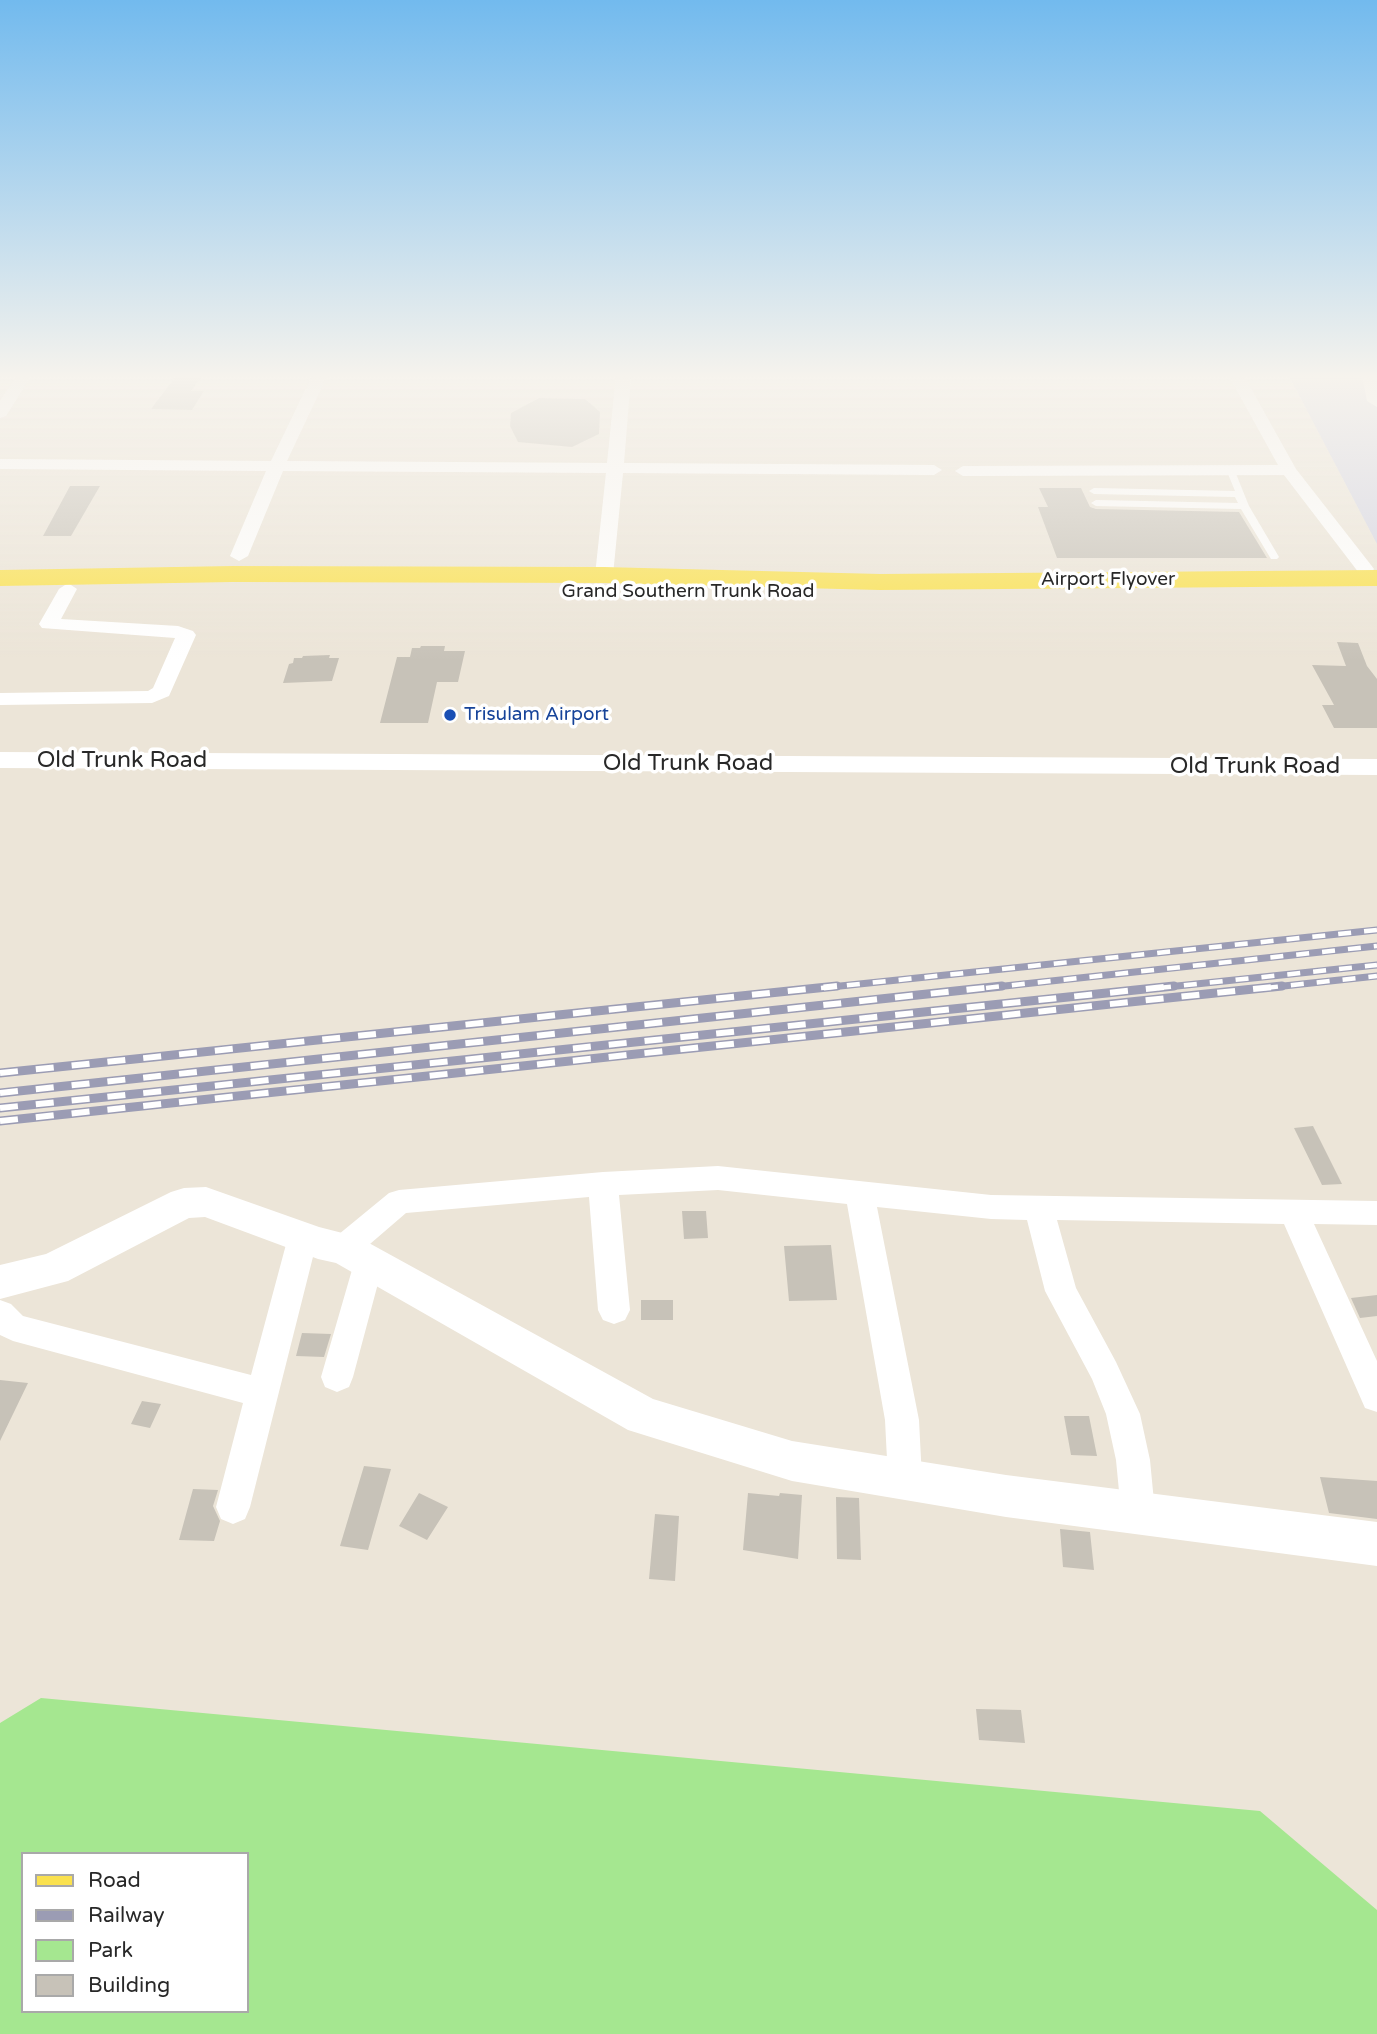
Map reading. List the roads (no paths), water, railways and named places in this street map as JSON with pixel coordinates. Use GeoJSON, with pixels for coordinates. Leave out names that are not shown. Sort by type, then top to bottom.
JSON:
{"type":"FeatureCollection","features":[{"type":"Feature","properties":{"kind":"main road"},"geometry":{"type":"LineString","coordinates":[[839,581],[881,569],[1373,572]]}},
{"type":"Feature","properties":{"kind":"main road","name":"Airport Flyover"},"geometry":{"type":"LineString","coordinates":[[839,581],[1373,572]]}},
{"type":"Feature","properties":{"kind":"main road","name":"Grand Southern Trunk Road"},"geometry":{"type":"LineString","coordinates":[[0,578],[233,574],[604,575],[839,581]]}},
{"type":"Feature","properties":{"kind":"main road","name":"Grand Southern Trunk Road"},"geometry":{"type":"LineString","coordinates":[[0,590],[1377,598]]}},
{"type":"Feature","properties":{"kind":"street"},"geometry":{"type":"LineString","coordinates":[[239,556],[275,471]]}},
{"type":"Feature","properties":{"kind":"street"},"geometry":{"type":"LineString","coordinates":[[604,575],[614,471]]}},
{"type":"Feature","properties":{"kind":"street"},"geometry":{"type":"LineString","coordinates":[[963,471],[974,471]]}},
{"type":"Feature","properties":{"kind":"street"},"geometry":{"type":"LineString","coordinates":[[1290,471],[1373,572]]}},
{"type":"Feature","properties":{"kind":"street"},"geometry":{"type":"LineString","coordinates":[[0,699],[152,697],[162,692],[186,635],[178,632],[50,624],[68,589]]}},
{"type":"Feature","properties":{"kind":"street","name":"Old Trunk Road"},"geometry":{"type":"LineString","coordinates":[[0,760],[1377,767]]}},
{"type":"Feature","properties":{"kind":"street"},"geometry":{"type":"LineString","coordinates":[[337,1377],[356,1255],[399,1202],[603,1184],[718,1178],[990,1207],[1377,1213]]}},
{"type":"Feature","properties":{"kind":"street"},"geometry":{"type":"LineString","coordinates":[[603,1184],[614,1310]]}},
{"type":"Feature","properties":{"kind":"street"},"geometry":{"type":"LineString","coordinates":[[860,1193],[902,1420],[905,1479]]}},
{"type":"Feature","properties":{"kind":"street"},"geometry":{"type":"LineString","coordinates":[[0,1282],[54,1269],[184,1203],[206,1202],[356,1255],[643,1416],[792,1461],[1006,1496],[1377,1544]]}},
{"type":"Feature","properties":{"kind":"street"},"geometry":{"type":"LineString","coordinates":[[1039,1208],[1061,1291],[1105,1372],[1123,1414],[1133,1460],[1138,1512]]}},
{"type":"Feature","properties":{"kind":"street"},"geometry":{"type":"LineString","coordinates":[[1293,1210],[1377,1397]]}},
{"type":"Feature","properties":{"kind":"street"},"geometry":{"type":"LineString","coordinates":[[233,1507],[303,1237]]}},
{"type":"Feature","properties":{"kind":"street"},"geometry":{"type":"LineString","coordinates":[[0,1314],[13,1327],[262,1393]]}},
{"type":"Feature","properties":{"kind":"lane"},"geometry":{"type":"LineString","coordinates":[[1094,491],[1239,495],[1243,493],[1231,471]]}},
{"type":"Feature","properties":{"kind":"lane"},"geometry":{"type":"LineString","coordinates":[[1239,495],[1274,557]]}},
{"type":"Feature","properties":{"kind":"lane"},"geometry":{"type":"LineString","coordinates":[[1096,503],[1244,506]]}},
{"type":"Feature","properties":{"kind":"railway"},"geometry":{"type":"LineString","coordinates":[[821,988],[1377,930]]}},
{"type":"Feature","properties":{"kind":"railway"},"geometry":{"type":"LineString","coordinates":[[986,988],[1377,946]]}},
{"type":"Feature","properties":{"kind":"railway"},"geometry":{"type":"LineString","coordinates":[[1158,988],[1377,965]]}},
{"type":"Feature","properties":{"kind":"railway"},"geometry":{"type":"LineString","coordinates":[[1265,988],[1377,976]]}},
{"type":"Feature","properties":{"kind":"railway"},"geometry":{"type":"LineString","coordinates":[[0,1073],[837,986]]}},
{"type":"Feature","properties":{"kind":"railway"},"geometry":{"type":"LineString","coordinates":[[0,1093],[1002,986]]}},
{"type":"Feature","properties":{"kind":"railway"},"geometry":{"type":"LineString","coordinates":[[0,1108],[1174,986]]}},
{"type":"Feature","properties":{"kind":"railway"},"geometry":{"type":"LineString","coordinates":[[0,1121],[1282,986]]}},
{"type":"Feature","properties":{"kind":"place","name":"Trisulam Airport"},"geometry":{"type":"Point","coordinates":[450,715]}}]}
